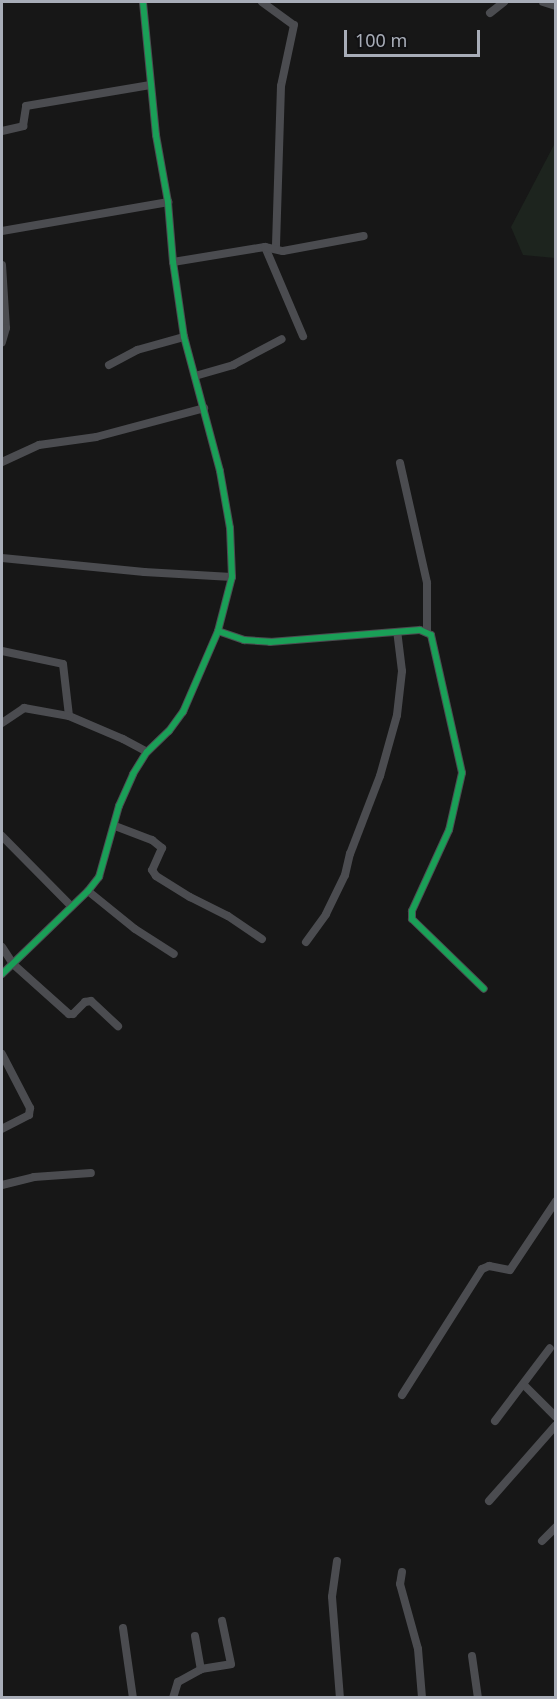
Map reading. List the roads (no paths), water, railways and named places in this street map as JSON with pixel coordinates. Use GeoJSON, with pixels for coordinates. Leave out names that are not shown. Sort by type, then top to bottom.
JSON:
{"type":"FeatureCollection","features":[{"type":"Feature","properties":{"kind":"street"},"geometry":{"type":"LineString","coordinates":[[2,974],[88,891],[99,877],[126,789],[147,752],[178,720],[218,631],[232,577],[230,528],[220,471],[184,337],[173,262],[168,202],[156,135],[143,2]]}},
{"type":"Feature","properties":{"kind":"street"},"geometry":{"type":"LineString","coordinates":[[262,2],[294,25],[281,86],[276,249]]}},
{"type":"Feature","properties":{"kind":"street"},"geometry":{"type":"LineString","coordinates":[[490,13],[504,2]]}},
{"type":"Feature","properties":{"kind":"street"},"geometry":{"type":"LineString","coordinates":[[543,2],[555,6]]}},
{"type":"Feature","properties":{"kind":"street"},"geometry":{"type":"LineString","coordinates":[[2,131],[23,126],[26,106],[150,84]]}},
{"type":"Feature","properties":{"kind":"street"},"geometry":{"type":"LineString","coordinates":[[2,231],[168,202]]}},
{"type":"Feature","properties":{"kind":"street"},"geometry":{"type":"LineString","coordinates":[[173,262],[265,247],[283,251],[364,236]]}},
{"type":"Feature","properties":{"kind":"street"},"geometry":{"type":"LineString","coordinates":[[265,247],[303,336]]}},
{"type":"Feature","properties":{"kind":"street"},"geometry":{"type":"LineString","coordinates":[[2,265],[6,328],[2,342]]}},
{"type":"Feature","properties":{"kind":"street"},"geometry":{"type":"LineString","coordinates":[[110,365],[137,350],[184,337]]}},
{"type":"Feature","properties":{"kind":"street"},"geometry":{"type":"LineString","coordinates":[[195,376],[233,365],[282,339]]}},
{"type":"Feature","properties":{"kind":"street"},"geometry":{"type":"LineString","coordinates":[[2,462],[39,445],[96,437],[204,408]]}},
{"type":"Feature","properties":{"kind":"street"},"geometry":{"type":"LineString","coordinates":[[400,463],[428,583],[427,632]]}},
{"type":"Feature","properties":{"kind":"street"},"geometry":{"type":"LineString","coordinates":[[2,558],[144,572],[232,577]]}},
{"type":"Feature","properties":{"kind":"street"},"geometry":{"type":"LineString","coordinates":[[218,631],[244,640],[270,642],[397,632],[427,632],[433,638],[462,773],[449,830],[412,911],[412,919],[484,989]]}},
{"type":"Feature","properties":{"kind":"street"},"geometry":{"type":"LineString","coordinates":[[306,942],[326,914],[345,875],[350,854],[380,776],[397,715],[400,693],[402,671],[397,632]]}},
{"type":"Feature","properties":{"kind":"street"},"geometry":{"type":"LineString","coordinates":[[2,651],[63,664],[69,716]]}},
{"type":"Feature","properties":{"kind":"street"},"geometry":{"type":"LineString","coordinates":[[2,723],[24,708],[69,716],[147,752]]}},
{"type":"Feature","properties":{"kind":"street"},"geometry":{"type":"LineString","coordinates":[[115,826],[152,840],[162,848],[152,870],[156,876],[190,897],[228,916],[262,939]]}},
{"type":"Feature","properties":{"kind":"street"},"geometry":{"type":"LineString","coordinates":[[2,836],[71,906]]}},
{"type":"Feature","properties":{"kind":"street"},"geometry":{"type":"LineString","coordinates":[[88,891],[135,929],[174,954]]}},
{"type":"Feature","properties":{"kind":"street"},"geometry":{"type":"LineString","coordinates":[[2,947],[13,964],[69,1014],[73,1014],[86,1002],[91,1001],[118,1026]]}},
{"type":"Feature","properties":{"kind":"street"},"geometry":{"type":"LineString","coordinates":[[2,1054],[30,1108],[29,1115],[2,1129]]}},
{"type":"Feature","properties":{"kind":"street"},"geometry":{"type":"LineString","coordinates":[[2,1185],[34,1178],[92,1173]]}},
{"type":"Feature","properties":{"kind":"street"},"geometry":{"type":"LineString","coordinates":[[402,1395],[482,1269],[489,1266],[510,1270],[555,1201]]}},
{"type":"Feature","properties":{"kind":"street"},"geometry":{"type":"LineString","coordinates":[[495,1421],[525,1385],[550,1348]]}},
{"type":"Feature","properties":{"kind":"street"},"geometry":{"type":"LineString","coordinates":[[525,1385],[555,1417]]}},
{"type":"Feature","properties":{"kind":"street"},"geometry":{"type":"LineString","coordinates":[[489,1501],[555,1425]]}},
{"type":"Feature","properties":{"kind":"street"},"geometry":{"type":"LineString","coordinates":[[543,1541],[555,1527]]}},
{"type":"Feature","properties":{"kind":"street"},"geometry":{"type":"LineString","coordinates":[[337,1562],[332,1596],[340,1698]]}},
{"type":"Feature","properties":{"kind":"street"},"geometry":{"type":"LineString","coordinates":[[402,1572],[400,1584],[418,1648],[422,1698]]}},
{"type":"Feature","properties":{"kind":"street"},"geometry":{"type":"LineString","coordinates":[[173,1698],[173,1690],[178,1682],[201,1669],[231,1664],[222,1621]]}},
{"type":"Feature","properties":{"kind":"street"},"geometry":{"type":"LineString","coordinates":[[123,1628],[133,1698]]}},
{"type":"Feature","properties":{"kind":"street"},"geometry":{"type":"LineString","coordinates":[[195,1636],[201,1669]]}},
{"type":"Feature","properties":{"kind":"street"},"geometry":{"type":"LineString","coordinates":[[472,1656],[478,1698]]}}]}
